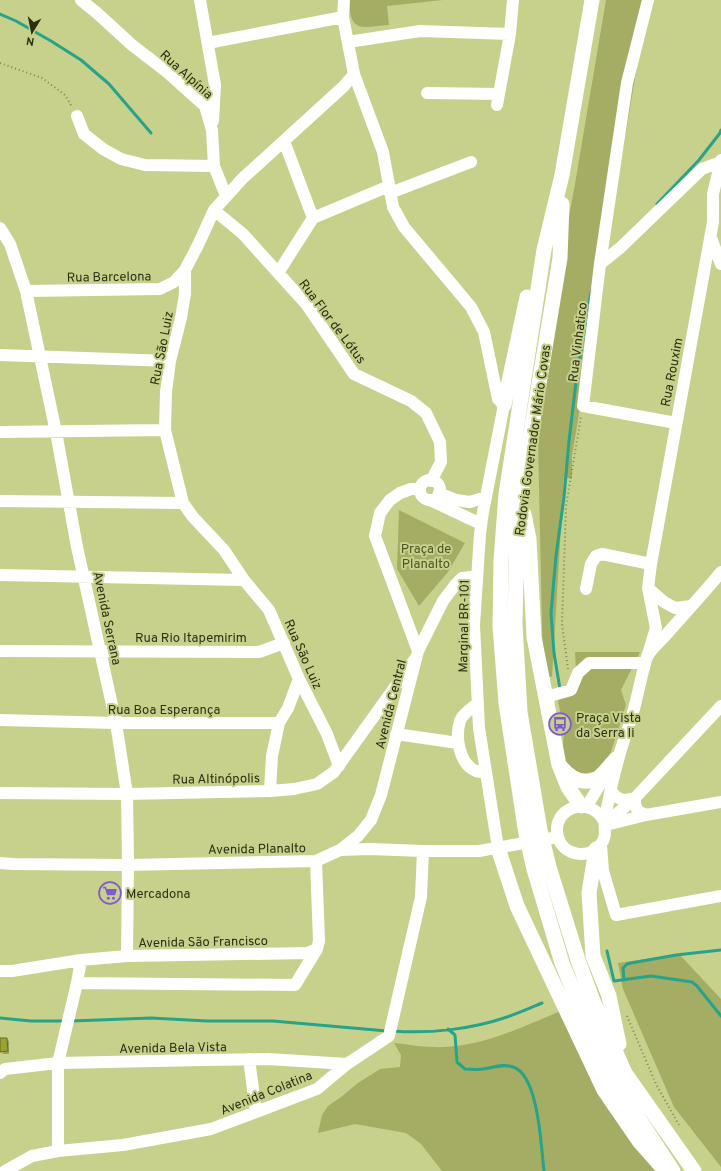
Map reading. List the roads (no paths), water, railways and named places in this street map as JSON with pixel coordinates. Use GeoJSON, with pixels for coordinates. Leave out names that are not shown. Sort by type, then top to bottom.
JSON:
{"type":"FeatureCollection","features":[{"type":"Feature","properties":{"kind":"main road","name":"Rodovia Governador Mário Covas"},"geometry":{"type":"LineString","coordinates":[[592,0],[562,175],[544,250],[506,494],[501,560],[500,626],[506,703],[533,832],[549,867],[578,960],[579,1004],[625,1073],[694,1171]]}},
{"type":"Feature","properties":{"kind":"main road","name":"Rodovia Governador Mário Covas"},"geometry":{"type":"LineString","coordinates":[[562,175],[560,258],[520,498],[517,544],[515,631],[520,712],[533,832],[534,868],[562,963],[579,1004],[620,1090],[674,1171]]}},
{"type":"Feature","properties":{"kind":"main road"},"geometry":{"type":"LineString","coordinates":[[504,405],[525,302],[544,250]]}},
{"type":"Feature","properties":{"kind":"main road"},"geometry":{"type":"LineString","coordinates":[[520,498],[529,539],[534,637],[559,765],[568,787],[584,806]]}},
{"type":"Feature","properties":{"kind":"main road"},"geometry":{"type":"LineString","coordinates":[[559,765],[568,775],[577,780],[589,781],[599,777],[618,756]]}},
{"type":"Feature","properties":{"kind":"main road"},"geometry":{"type":"LineString","coordinates":[[598,847],[589,893],[593,956],[609,996],[625,1073]]}},
{"type":"Feature","properties":{"kind":"main road"},"geometry":{"type":"LineString","coordinates":[[498,848],[517,906],[547,968],[579,1004],[604,1090],[639,1141],[666,1171]]}},
{"type":"Feature","properties":{"kind":"street","name":"Rua Alpínia"},"geometry":{"type":"LineString","coordinates":[[81,0],[205,106],[212,130],[214,166],[226,196]]}},
{"type":"Feature","properties":{"kind":"street"},"geometry":{"type":"LineString","coordinates":[[200,0],[215,85],[212,130]]}},
{"type":"Feature","properties":{"kind":"street"},"geometry":{"type":"LineString","coordinates":[[344,0],[343,17],[354,74],[383,152],[393,207],[404,227],[471,307],[484,332],[498,399],[504,405]]}},
{"type":"Feature","properties":{"kind":"street"},"geometry":{"type":"LineString","coordinates":[[427,93],[498,100],[510,34],[513,0]]}},
{"type":"Feature","properties":{"kind":"street","name":"Rua Vinhatico"},"geometry":{"type":"LineString","coordinates":[[648,0],[627,83],[600,264],[583,406],[676,423]]}},
{"type":"Feature","properties":{"kind":"street"},"geometry":{"type":"LineString","coordinates":[[208,43],[343,17]]}},
{"type":"Feature","properties":{"kind":"street"},"geometry":{"type":"LineString","coordinates":[[348,42],[420,31],[510,34]]}},
{"type":"Feature","properties":{"kind":"street","name":"Rua São Luiz"},"geometry":{"type":"LineString","coordinates":[[339,766],[327,734],[299,679],[269,610],[244,580],[224,550],[193,517],[183,503],[165,430],[166,392],[170,361],[181,318],[185,294],[185,270],[214,210],[242,179],[344,86],[354,74]]}},
{"type":"Feature","properties":{"kind":"street"},"geometry":{"type":"LineString","coordinates":[[77,116],[84,134],[103,149],[121,159],[145,165],[214,166]]}},
{"type":"Feature","properties":{"kind":"street"},"geometry":{"type":"LineString","coordinates":[[284,141],[313,218]]}},
{"type":"Feature","properties":{"kind":"street"},"geometry":{"type":"LineString","coordinates":[[600,264],[620,248],[702,169],[721,161]]}},
{"type":"Feature","properties":{"kind":"street","name":"Rua Rouxim"},"geometry":{"type":"LineString","coordinates":[[618,756],[634,710],[646,660],[656,628],[648,588],[651,564],[711,237],[717,222],[713,194],[721,161]]}},
{"type":"Feature","properties":{"kind":"street"},"geometry":{"type":"LineString","coordinates":[[278,273],[313,218],[471,162]]}},
{"type":"Feature","properties":{"kind":"street","name":"Rua Flor de Lótus"},"geometry":{"type":"LineString","coordinates":[[214,210],[243,234],[307,305],[354,374],[411,402],[426,413],[440,442],[441,462],[432,481]]}},
{"type":"Feature","properties":{"kind":"street","name":"Avenida Serrana"},"geometry":{"type":"LineString","coordinates":[[0,228],[10,244],[26,291],[56,432],[68,501],[116,723],[127,794],[127,956]]}},
{"type":"Feature","properties":{"kind":"street"},"geometry":{"type":"LineString","coordinates":[[711,237],[721,264]]}},
{"type":"Feature","properties":{"kind":"street","name":"Rua Barcelona"},"geometry":{"type":"LineString","coordinates":[[26,291],[160,289],[174,282],[185,270]]}},
{"type":"Feature","properties":{"kind":"street"},"geometry":{"type":"LineString","coordinates":[[0,355],[170,361]]}},
{"type":"Feature","properties":{"kind":"street","name":"Marginal BR-101"},"geometry":{"type":"LineString","coordinates":[[498,848],[479,728],[474,625],[481,524],[504,405]]}},
{"type":"Feature","properties":{"kind":"street"},"geometry":{"type":"LineString","coordinates":[[0,432],[165,430]]}},
{"type":"Feature","properties":{"kind":"street"},"geometry":{"type":"LineString","coordinates":[[434,496],[439,487],[435,482],[426,481],[420,489],[424,498],[434,496],[470,502],[486,497]]}},
{"type":"Feature","properties":{"kind":"street"},"geometry":{"type":"LineString","coordinates":[[416,655],[375,536],[380,513],[390,500],[405,491],[420,489]]}},
{"type":"Feature","properties":{"kind":"street"},"geometry":{"type":"LineString","coordinates":[[434,496],[481,524]]}},
{"type":"Feature","properties":{"kind":"street"},"geometry":{"type":"LineString","coordinates":[[0,501],[183,503]]}},
{"type":"Feature","properties":{"kind":"street"},"geometry":{"type":"LineString","coordinates":[[586,589],[591,564],[596,556],[602,554],[651,564]]}},
{"type":"Feature","properties":{"kind":"street"},"geometry":{"type":"LineString","coordinates":[[0,575],[244,580]]}},
{"type":"Feature","properties":{"kind":"street"},"geometry":{"type":"LineString","coordinates":[[546,697],[571,690],[578,673],[589,663],[646,660],[691,606],[720,575]]}},
{"type":"Feature","properties":{"kind":"street","name":"Avenida Central"},"geometry":{"type":"LineString","coordinates":[[340,850],[358,836],[371,820],[381,795],[416,655],[443,601],[454,585],[462,578],[470,577],[477,582]]}},
{"type":"Feature","properties":{"kind":"street"},"geometry":{"type":"LineString","coordinates":[[648,588],[664,602],[675,608],[691,606]]}},
{"type":"Feature","properties":{"kind":"street","name":"Rua Rio Itapemirim"},"geometry":{"type":"LineString","coordinates":[[0,652],[260,652],[284,643]]}},
{"type":"Feature","properties":{"kind":"street","name":"Rua Altinópolis"},"geometry":{"type":"LineString","coordinates":[[0,793],[127,794],[270,791],[294,789],[317,784],[334,772],[339,766],[416,655]]}},
{"type":"Feature","properties":{"kind":"street"},"geometry":{"type":"LineString","coordinates":[[270,791],[272,756],[279,723],[288,708],[299,679]]}},
{"type":"Feature","properties":{"kind":"street"},"geometry":{"type":"LineString","coordinates":[[389,696],[392,694],[397,696],[401,699],[403,705]]}},
{"type":"Feature","properties":{"kind":"street"},"geometry":{"type":"LineString","coordinates":[[478,703],[465,714],[460,721],[458,743],[464,761],[476,771],[486,773]]}},
{"type":"Feature","properties":{"kind":"street"},"geometry":{"type":"LineString","coordinates":[[605,823],[635,798],[721,706]]}},
{"type":"Feature","properties":{"kind":"street","name":"Rua Boa Esperança"},"geometry":{"type":"LineString","coordinates":[[0,720],[116,723],[279,723]]}},
{"type":"Feature","properties":{"kind":"street"},"geometry":{"type":"LineString","coordinates":[[396,734],[458,743]]}},
{"type":"Feature","properties":{"kind":"street"},"geometry":{"type":"LineString","coordinates":[[605,823],[599,813],[595,810],[584,806],[572,808],[563,815],[558,825],[558,837],[564,847],[574,853],[586,854],[598,847],[606,835],[605,823],[618,756]]}},
{"type":"Feature","properties":{"kind":"street"},"geometry":{"type":"LineString","coordinates":[[584,806],[618,756]]}},
{"type":"Feature","properties":{"kind":"street"},"geometry":{"type":"LineString","coordinates":[[611,790],[614,796],[619,800],[626,801],[635,798]]}},
{"type":"Feature","properties":{"kind":"street"},"geometry":{"type":"LineString","coordinates":[[635,798],[635,805],[638,811],[646,815]]}},
{"type":"Feature","properties":{"kind":"street"},"geometry":{"type":"LineString","coordinates":[[605,823],[721,802]]}},
{"type":"Feature","properties":{"kind":"street"},"geometry":{"type":"LineString","coordinates":[[370,849],[367,842],[371,820]]}},
{"type":"Feature","properties":{"kind":"street","name":"Avenida Planalto"},"geometry":{"type":"LineString","coordinates":[[0,863],[128,864],[316,861],[340,850],[370,849],[423,852],[479,851],[558,837]]}},
{"type":"Feature","properties":{"kind":"street"},"geometry":{"type":"LineString","coordinates":[[598,847],[603,871],[616,915],[721,896]]}},
{"type":"Feature","properties":{"kind":"street","name":"Avenida Colatina"},"geometry":{"type":"LineString","coordinates":[[5,1171],[32,1156],[58,1151],[123,1145],[211,1129],[317,1089],[347,1064],[389,1036],[391,1022],[421,898],[423,852]]}},
{"type":"Feature","properties":{"kind":"street"},"geometry":{"type":"LineString","coordinates":[[77,983],[296,985],[317,949],[319,941],[316,861]]}},
{"type":"Feature","properties":{"kind":"street","name":"Avenida São Francisco"},"geometry":{"type":"LineString","coordinates":[[0,971],[12,971],[81,960],[127,956],[307,953],[317,949]]}},
{"type":"Feature","properties":{"kind":"street"},"geometry":{"type":"LineString","coordinates":[[58,1151],[58,1063],[68,1025],[81,960]]}},
{"type":"Feature","properties":{"kind":"street"},"geometry":{"type":"LineString","coordinates":[[249,1059],[256,1112]]}},
{"type":"Feature","properties":{"kind":"street","name":"Avenida Bela Vista"},"geometry":{"type":"LineString","coordinates":[[0,1073],[6,1070],[58,1063],[249,1059],[347,1064]]}},
{"type":"Feature","properties":{"kind":"waterway"},"geometry":{"type":"LineString","coordinates":[[0,14],[16,21],[81,60],[109,84],[151,133]]}},
{"type":"Feature","properties":{"kind":"waterway"},"geometry":{"type":"LineString","coordinates":[[657,204],[699,160],[721,130]]}},
{"type":"Feature","properties":{"kind":"waterway"},"geometry":{"type":"LineString","coordinates":[[560,689],[554,653],[551,613],[576,382],[591,292]]}},
{"type":"Feature","properties":{"kind":"waterway"},"geometry":{"type":"LineString","coordinates":[[624,980],[623,968],[627,964],[676,955],[721,950]]}},
{"type":"Feature","properties":{"kind":"waterway"},"geometry":{"type":"LineString","coordinates":[[607,951],[614,981],[651,976],[692,982],[697,986],[721,1016]]}},
{"type":"Feature","properties":{"kind":"waterway"},"geometry":{"type":"LineString","coordinates":[[393,1031],[422,1032],[451,1030],[480,1025],[507,1017],[542,1003]]}},
{"type":"Feature","properties":{"kind":"waterway"},"geometry":{"type":"LineString","coordinates":[[0,1018],[31,1021],[64,1021]]}},
{"type":"Feature","properties":{"kind":"waterway"},"geometry":{"type":"LineString","coordinates":[[72,1021],[151,1018],[207,1021],[273,1021],[387,1031]]}},
{"type":"Feature","properties":{"kind":"waterway"},"geometry":{"type":"LineString","coordinates":[[448,1029],[455,1035],[457,1062],[465,1069],[481,1069],[506,1065],[513,1067],[522,1073],[528,1083],[537,1113],[544,1171]]}},
{"type":"Feature","properties":{"kind":"place","name":"Praça Vista da Serra Ii"},"geometry":{"type":"Point","coordinates":[560,724]}},
{"type":"Feature","properties":{"kind":"place","name":"Mercadona"},"geometry":{"type":"Point","coordinates":[110,893]}},
{"type":"Feature","properties":{"kind":"park label","name":"Praça de Planalto"},"geometry":{"type":"Point","coordinates":[426,556]}}]}
